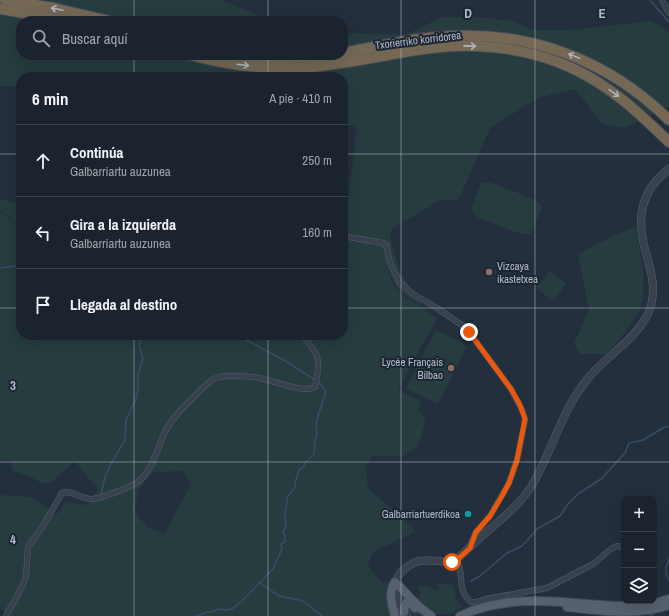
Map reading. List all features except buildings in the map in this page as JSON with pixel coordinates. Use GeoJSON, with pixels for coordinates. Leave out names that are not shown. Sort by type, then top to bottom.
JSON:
{"type":"FeatureCollection","features":[{"type":"Feature","properties":{"kind":"highway"},"geometry":{"type":"LineString","coordinates":[[5,0],[54,8],[88,16]]}},
{"type":"Feature","properties":{"kind":"highway"},"geometry":{"type":"LineString","coordinates":[[0,9],[40,16]]}},
{"type":"Feature","properties":{"kind":"highway","name":"Txorierriko korridorea"},"geometry":{"type":"LineString","coordinates":[[348,52],[416,39],[440,37],[487,36],[527,42],[565,53],[596,66],[651,103],[669,120]]}},
{"type":"Feature","properties":{"kind":"highway","name":"Txorierriko korridorea"},"geometry":{"type":"LineString","coordinates":[[213,60],[246,66],[292,68],[337,64],[445,47],[482,46],[515,50],[565,65],[607,88],[637,110],[669,142]]}},
{"type":"Feature","properties":{"kind":"main road"},"geometry":{"type":"LineString","coordinates":[[395,616],[390,595],[395,582],[419,607],[431,616]]}},
{"type":"Feature","properties":{"kind":"main road"},"geometry":{"type":"LineString","coordinates":[[452,616],[472,614],[496,604],[514,601],[544,600],[611,606],[635,606],[669,599]]}},
{"type":"Feature","properties":{"kind":"main road"},"geometry":{"type":"LineString","coordinates":[[405,614],[405,604],[409,602],[424,616]]}},
{"type":"Feature","properties":{"kind":"main road"},"geometry":{"type":"LineString","coordinates":[[460,616],[497,609],[529,606],[556,606],[619,612],[644,611],[669,606]]}},
{"type":"Feature","properties":{"kind":"street"},"geometry":{"type":"LineString","coordinates":[[662,0],[669,13]]}},
{"type":"Feature","properties":{"kind":"street"},"geometry":{"type":"LineString","coordinates":[[405,614],[396,597],[395,582],[402,571],[419,561],[452,562],[456,560],[510,508],[538,472],[570,405],[586,380],[620,347],[636,326],[646,307],[649,286],[646,254],[641,230],[642,208],[650,188],[658,178],[668,170]]}},
{"type":"Feature","properties":{"kind":"street"},"geometry":{"type":"LineString","coordinates":[[348,237],[384,243],[386,245],[395,275],[400,283],[413,294],[466,328],[511,389],[523,412],[525,419],[524,426],[517,460],[509,483],[490,516],[476,532],[470,548]]}},
{"type":"Feature","properties":{"kind":"street"},"geometry":{"type":"LineString","coordinates":[[6,616],[26,577],[28,547],[43,526],[62,493],[71,492],[81,498],[98,499],[136,483],[148,470],[164,434],[174,419],[204,387],[216,378],[240,376],[260,378],[303,389],[311,389],[315,387],[318,357],[314,349],[306,340]]}},
{"type":"Feature","properties":{"kind":"street"},"geometry":{"type":"LineString","coordinates":[[456,560],[459,565],[461,589],[465,597],[471,602],[477,602],[547,588],[593,564],[611,549],[617,546],[621,547]]}},
{"type":"Feature","properties":{"kind":"green space"},"geometry":{"type":"Polygon","coordinates":[[[0,0],[221,0],[261,16],[16,16],[16,60],[348,60],[348,33],[406,35],[442,17],[477,17],[513,21],[531,30],[571,30],[651,21],[669,32],[669,106],[624,128],[602,124],[575,89],[540,97],[490,128],[459,199],[439,201],[393,228],[390,237],[400,272],[423,307],[398,290],[390,275],[383,245],[389,275],[397,291],[437,318],[398,390],[421,401],[419,410],[426,419],[418,447],[403,456],[372,456],[366,468],[368,488],[415,530],[411,534],[373,552],[368,566],[382,583],[403,581],[405,588],[418,599],[421,594],[418,585],[427,586],[437,591],[438,583],[453,585],[456,599],[462,608],[449,614],[435,614],[430,616],[9,616],[0,608],[0,495],[33,497],[56,515],[66,502],[87,505],[98,490],[75,461],[52,482],[43,484],[33,478],[12,470],[11,460],[0,461],[0,211],[16,225],[16,340],[348,340],[348,235],[371,242],[348,235],[348,199],[357,128],[348,125],[348,72],[16,72],[16,87],[0,86],[0,0]],[[183,471],[153,472],[138,490],[135,512],[148,528],[165,534],[191,484],[183,471]]]}},
{"type":"Feature","properties":{"kind":"green space"},"geometry":{"type":"Polygon","coordinates":[[[486,182],[534,199],[539,203],[542,207],[531,234],[521,234],[477,217],[471,210],[481,183],[486,182]]]}},
{"type":"Feature","properties":{"kind":"green space"},"geometry":{"type":"Polygon","coordinates":[[[0,199],[16,203],[16,224],[0,210],[0,199]]]}},
{"type":"Feature","properties":{"kind":"green space"},"geometry":{"type":"Polygon","coordinates":[[[635,227],[641,255],[644,284],[640,310],[627,330],[606,354],[580,354],[574,344],[589,310],[578,254],[613,236],[635,227]]]}},
{"type":"Feature","properties":{"kind":"green space"},"geometry":{"type":"Polygon","coordinates":[[[550,271],[566,284],[553,301],[536,288],[550,271]]]}},
{"type":"Feature","properties":{"kind":"green space"},"geometry":{"type":"Polygon","coordinates":[[[436,330],[467,346],[438,404],[406,388],[436,330]]]}},
{"type":"Feature","properties":{"kind":"waterway"},"geometry":{"type":"LineString","coordinates":[[650,0],[669,22]]}},
{"type":"Feature","properties":{"kind":"waterway"},"geometry":{"type":"LineString","coordinates":[[0,268],[16,266]]}},
{"type":"Feature","properties":{"kind":"waterway"},"geometry":{"type":"LineString","coordinates":[[101,494],[105,477],[125,440],[126,420],[136,399],[138,374],[143,359],[139,345],[140,340]]}},
{"type":"Feature","properties":{"kind":"waterway"},"geometry":{"type":"LineString","coordinates":[[246,340],[287,362],[315,380]]}},
{"type":"Feature","properties":{"kind":"waterway"},"geometry":{"type":"LineString","coordinates":[[197,616],[207,612],[213,612],[218,609],[232,609],[241,602],[273,569],[282,549],[281,544],[285,542],[283,532],[286,527],[285,514],[288,496],[295,488],[299,470],[304,466],[305,462],[314,455],[317,434],[317,419],[326,391],[319,382]]}},
{"type":"Feature","properties":{"kind":"waterway"},"geometry":{"type":"LineString","coordinates":[[471,581],[480,576],[507,553],[522,546],[537,529],[560,516],[568,504],[578,494],[601,479],[625,453],[629,443],[643,440],[669,426]]}},
{"type":"Feature","properties":{"kind":"waterway"},"geometry":{"type":"LineString","coordinates":[[669,559],[666,575],[669,580]]}},
{"type":"Feature","properties":{"kind":"waterway"},"geometry":{"type":"LineString","coordinates":[[259,582],[279,596],[303,601],[322,616]]}},
{"type":"Feature","properties":{"kind":"tunnel"},"geometry":{"type":"LineString","coordinates":[[648,607],[652,616]]}},
{"type":"Feature","properties":{"kind":"place","name":"Vizcaya ikastetxea"},"geometry":{"type":"Point","coordinates":[489,272]}},
{"type":"Feature","properties":{"kind":"place","name":"Lycée Français Bilbao"},"geometry":{"type":"Point","coordinates":[451,368]}},
{"type":"Feature","properties":{"kind":"place","name":"Galbarriartuerdikoa"},"geometry":{"type":"Point","coordinates":[468,514]}},
{"type":"Feature","properties":{"kind":"route"},"geometry":{"type":"LineString","coordinates":[[452,562],[470,548],[476,532],[490,516],[509,483],[517,460],[525,419],[520,405],[511,389],[469,332]]}}]}
